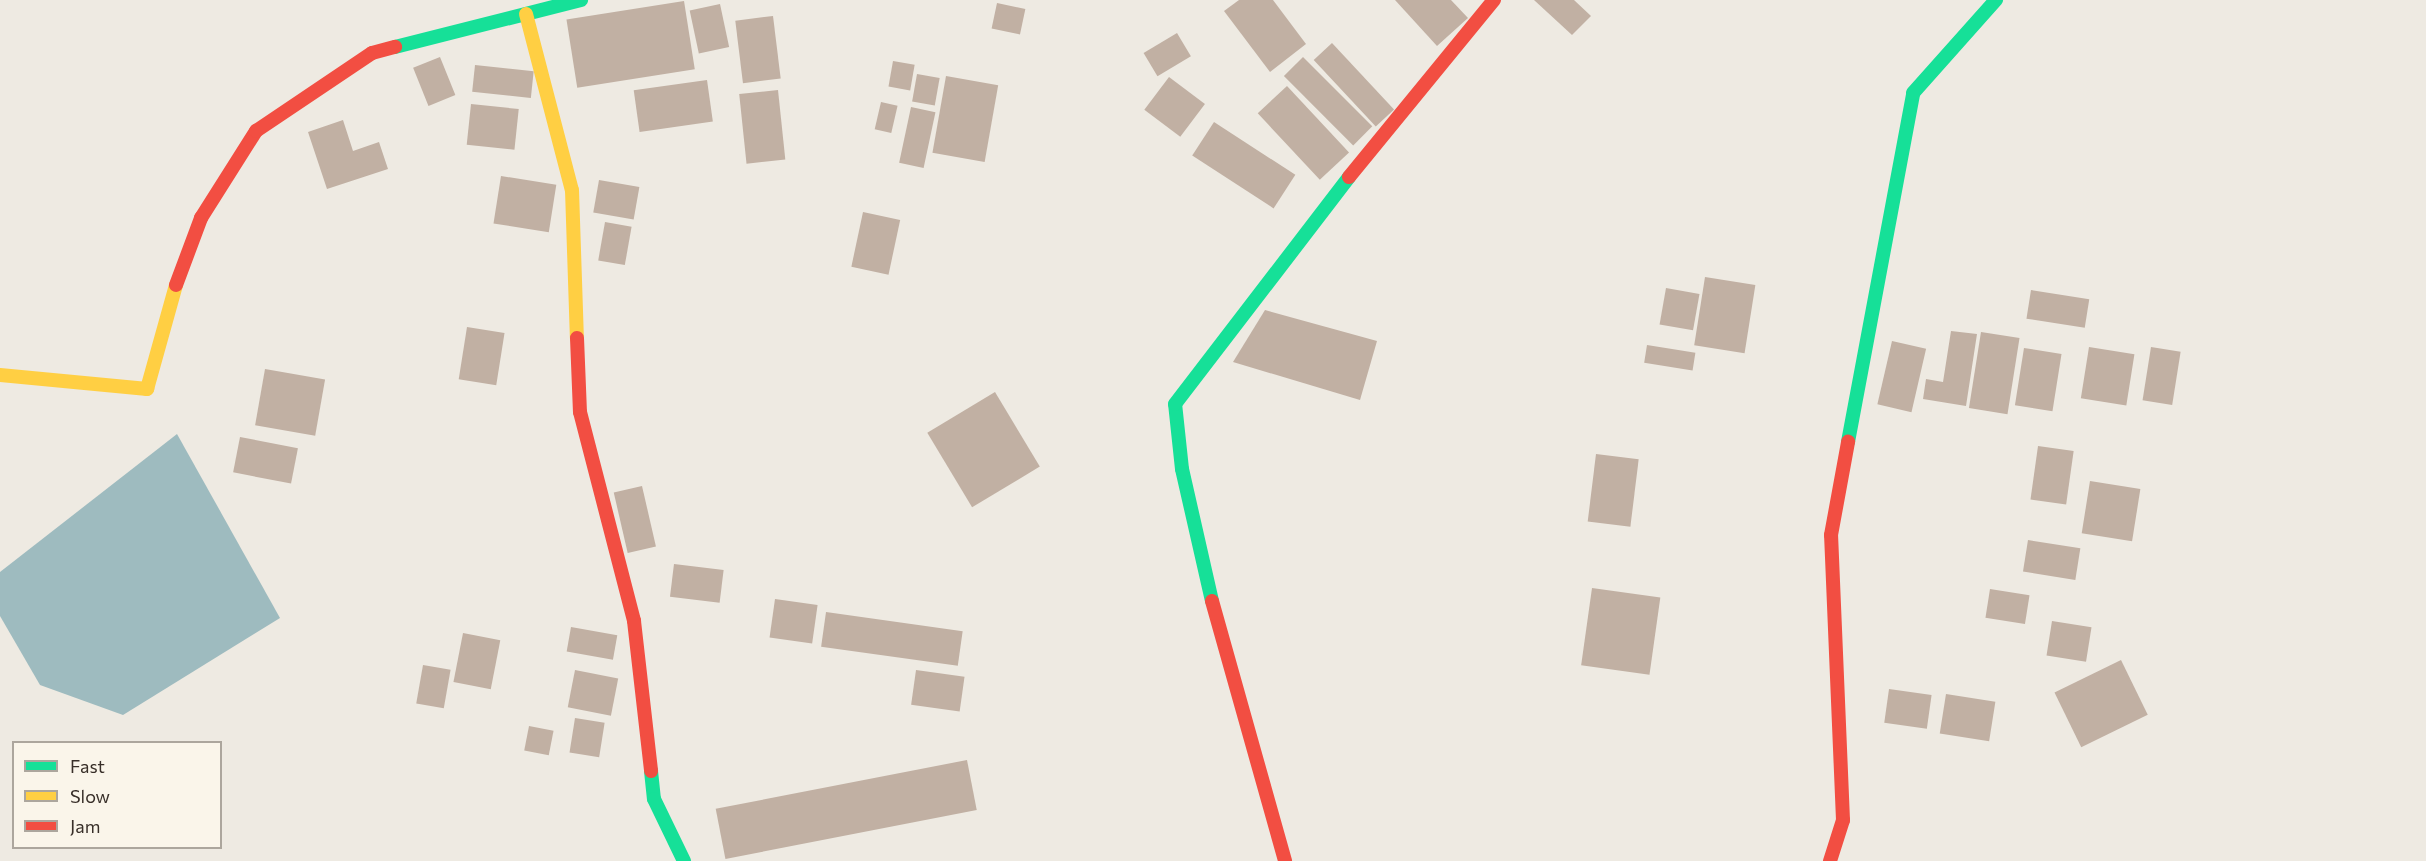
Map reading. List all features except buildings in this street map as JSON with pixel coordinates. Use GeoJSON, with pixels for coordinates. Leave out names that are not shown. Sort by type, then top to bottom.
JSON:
{"type":"FeatureCollection","features":[{"type":"Feature","properties":{"kind":"street"},"geometry":{"type":"LineString","coordinates":[[0,375],[147,389],[186,250],[201,218],[256,131],[372,53],[581,0]]}},
{"type":"Feature","properties":{"kind":"street"},"geometry":{"type":"LineString","coordinates":[[1285,861],[1204,574],[1182,469],[1175,404],[1315,219],[1494,0]]}},
{"type":"Feature","properties":{"kind":"street"},"geometry":{"type":"LineString","coordinates":[[1830,861],[1843,820],[1832,535],[1913,93],[1996,0]]}},
{"type":"Feature","properties":{"kind":"street"},"geometry":{"type":"LineString","coordinates":[[526,14],[572,190],[580,412],[634,621],[654,799],[684,861]]}},
{"type":"Feature","properties":{"kind":"water"},"geometry":{"type":"Polygon","coordinates":[[[177,434],[280,618],[123,715],[40,685],[0,616],[0,572],[177,434]]]}},
{"type":"Feature","properties":{"kind":"traffic: fast"},"geometry":{"type":"LineString","coordinates":[[395,47],[581,0]]}},
{"type":"Feature","properties":{"kind":"traffic: fast"},"geometry":{"type":"LineString","coordinates":[[1848,442],[1913,93],[1996,0]]}},
{"type":"Feature","properties":{"kind":"traffic: fast"},"geometry":{"type":"LineString","coordinates":[[1212,601],[1182,469],[1175,404],[1349,177]]}},
{"type":"Feature","properties":{"kind":"traffic: fast"},"geometry":{"type":"LineString","coordinates":[[651,771],[654,799],[684,861]]}},
{"type":"Feature","properties":{"kind":"traffic: slow"},"geometry":{"type":"LineString","coordinates":[[526,14],[572,190],[577,338]]}},
{"type":"Feature","properties":{"kind":"traffic: slow"},"geometry":{"type":"LineString","coordinates":[[0,375],[147,389],[176,285]]}},
{"type":"Feature","properties":{"kind":"traffic: jam"},"geometry":{"type":"LineString","coordinates":[[1349,177],[1494,0]]}},
{"type":"Feature","properties":{"kind":"traffic: jam"},"geometry":{"type":"LineString","coordinates":[[176,285],[201,218],[256,131],[372,53],[395,47]]}},
{"type":"Feature","properties":{"kind":"traffic: jam"},"geometry":{"type":"LineString","coordinates":[[577,338],[580,412],[634,621],[651,771]]}},
{"type":"Feature","properties":{"kind":"traffic: jam"},"geometry":{"type":"LineString","coordinates":[[1830,861],[1843,820],[1831,535],[1848,442]]}},
{"type":"Feature","properties":{"kind":"traffic: jam"},"geometry":{"type":"LineString","coordinates":[[1212,601],[1285,861]]}}]}
